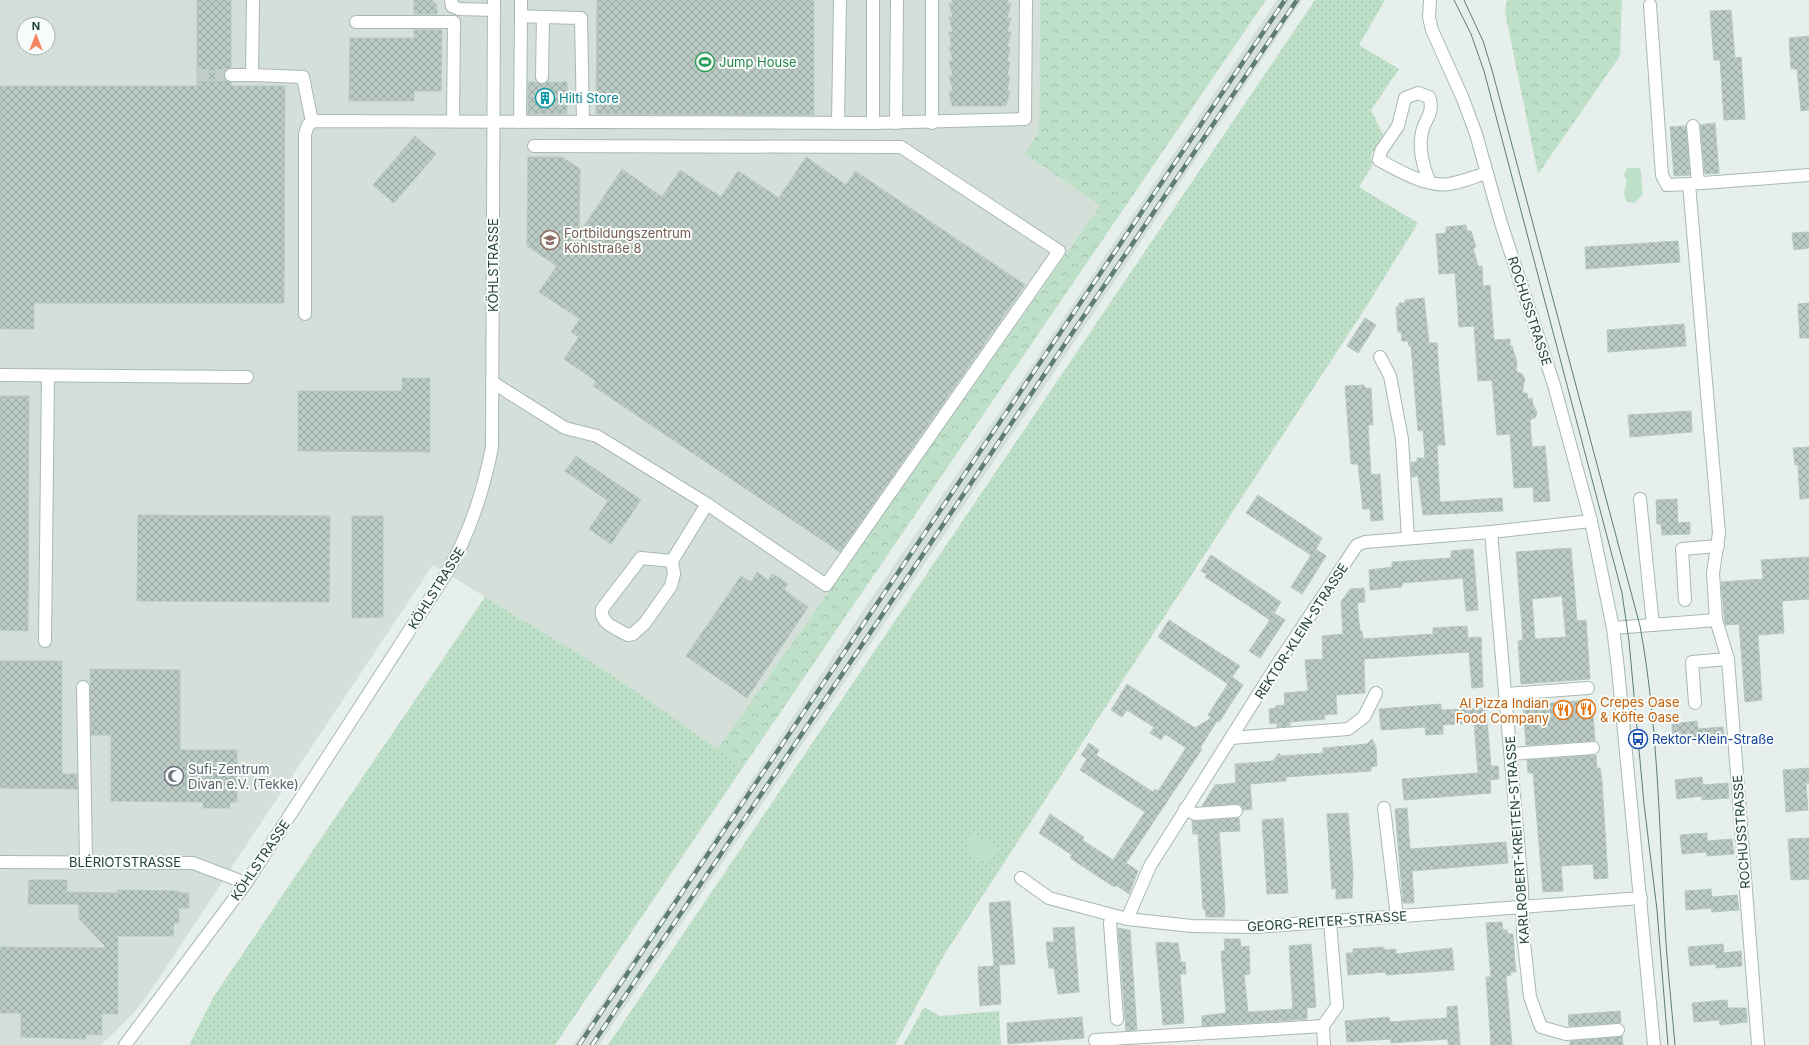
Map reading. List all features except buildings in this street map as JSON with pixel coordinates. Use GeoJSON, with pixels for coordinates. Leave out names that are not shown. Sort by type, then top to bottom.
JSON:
{"type":"FeatureCollection","features":[{"type":"Feature","properties":{"kind":"street"},"geometry":{"type":"LineString","coordinates":[[252,75],[253,0]]}},
{"type":"Feature","properties":{"kind":"street"},"geometry":{"type":"LineString","coordinates":[[451,0],[452,6],[458,9],[494,5]]}},
{"type":"Feature","properties":{"kind":"street"},"geometry":{"type":"LineString","coordinates":[[520,122],[521,0]]}},
{"type":"Feature","properties":{"kind":"street"},"geometry":{"type":"LineString","coordinates":[[838,123],[840,0]]}},
{"type":"Feature","properties":{"kind":"street"},"geometry":{"type":"LineString","coordinates":[[873,0],[873,123]]}},
{"type":"Feature","properties":{"kind":"street"},"geometry":{"type":"LineString","coordinates":[[896,123],[897,0]]}},
{"type":"Feature","properties":{"kind":"street"},"geometry":{"type":"LineString","coordinates":[[932,0],[932,123]]}},
{"type":"Feature","properties":{"kind":"street"},"geometry":{"type":"LineString","coordinates":[[305,314],[305,134],[306,128],[312,122],[453,121],[932,123],[1025,119],[1026,0]]}},
{"type":"Feature","properties":{"kind":"street","name":"ROCHUSSTRASSE"},"geometry":{"type":"LineString","coordinates":[[1430,0],[1428,17],[1432,30],[1463,99],[1487,173],[1501,223],[1554,385],[1591,521],[1613,628],[1641,898],[1654,1045]]}},
{"type":"Feature","properties":{"kind":"street","name":"KÖHLSTRASSE"},"geometry":{"type":"LineString","coordinates":[[125,1045],[246,883],[458,554],[476,509],[491,453],[493,418],[494,5]]}},
{"type":"Feature","properties":{"kind":"street"},"geometry":{"type":"LineString","coordinates":[[1650,5],[1662,176],[1667,185],[1809,175]]}},
{"type":"Feature","properties":{"kind":"street"},"geometry":{"type":"LineString","coordinates":[[521,16],[581,18],[583,122]]}},
{"type":"Feature","properties":{"kind":"street"},"geometry":{"type":"LineString","coordinates":[[542,77],[543,17]]}},
{"type":"Feature","properties":{"kind":"street"},"geometry":{"type":"LineString","coordinates":[[356,22],[454,22],[453,121]]}},
{"type":"Feature","properties":{"kind":"street"},"geometry":{"type":"LineString","coordinates":[[231,75],[303,77],[312,122]]}},
{"type":"Feature","properties":{"kind":"street"},"geometry":{"type":"LineString","coordinates":[[1429,181],[1422,164],[1421,145],[1422,132],[1430,116],[1432,103],[1429,98],[1418,93],[1405,98],[1398,126],[1381,152],[1379,160],[1412,178],[1438,184],[1453,184],[1487,173]]}},
{"type":"Feature","properties":{"kind":"street","name":"ROCHUSSTRASSE"},"geometry":{"type":"LineString","coordinates":[[1693,126],[1694,183],[1720,533],[1713,573],[1716,620],[1728,659],[1758,1045]]}},
{"type":"Feature","properties":{"kind":"street"},"geometry":{"type":"LineString","coordinates":[[492,382],[565,428],[597,436],[707,504],[826,585],[1059,251],[901,147],[534,146]]}},
{"type":"Feature","properties":{"kind":"street"},"geometry":{"type":"LineString","coordinates":[[1380,357],[1390,376],[1402,439],[1408,538]]}},
{"type":"Feature","properties":{"kind":"street"},"geometry":{"type":"LineString","coordinates":[[0,375],[247,377]]}},
{"type":"Feature","properties":{"kind":"street"},"geometry":{"type":"LineString","coordinates":[[45,641],[48,376]]}},
{"type":"Feature","properties":{"kind":"street"},"geometry":{"type":"LineString","coordinates":[[1640,499],[1653,625]]}},
{"type":"Feature","properties":{"kind":"street"},"geometry":{"type":"LineString","coordinates":[[672,561],[641,558],[602,609],[601,614],[604,620],[628,635],[638,630],[671,586],[674,574],[672,561],[707,504]]}},
{"type":"Feature","properties":{"kind":"street","name":"REKTOR-KLEIN-STRASSE"},"geometry":{"type":"LineString","coordinates":[[1127,919],[1150,866],[1185,809],[1273,671],[1357,545],[1365,542],[1491,532],[1591,521]]}},
{"type":"Feature","properties":{"kind":"street","name":"KARLROBERT-KREITEN-STRASSE"},"geometry":{"type":"LineString","coordinates":[[1491,532],[1507,694],[1524,907],[1523,934],[1530,997],[1541,1027],[1566,1034],[1618,1030]]}},
{"type":"Feature","properties":{"kind":"street"},"geometry":{"type":"LineString","coordinates":[[1685,600],[1682,549],[1718,546]]}},
{"type":"Feature","properties":{"kind":"street"},"geometry":{"type":"LineString","coordinates":[[1613,628],[1716,620]]}},
{"type":"Feature","properties":{"kind":"street"},"geometry":{"type":"LineString","coordinates":[[1695,703],[1692,662],[1728,659]]}},
{"type":"Feature","properties":{"kind":"street"},"geometry":{"type":"LineString","coordinates":[[83,687],[86,862]]}},
{"type":"Feature","properties":{"kind":"street"},"geometry":{"type":"LineString","coordinates":[[1507,694],[1588,688]]}},
{"type":"Feature","properties":{"kind":"street"},"geometry":{"type":"LineString","coordinates":[[1231,738],[1348,729],[1364,716],[1376,693]]}},
{"type":"Feature","properties":{"kind":"street"},"geometry":{"type":"LineString","coordinates":[[1511,754],[1593,748]]}},
{"type":"Feature","properties":{"kind":"street"},"geometry":{"type":"LineString","coordinates":[[1384,808],[1396,917]]}},
{"type":"Feature","properties":{"kind":"street"},"geometry":{"type":"LineString","coordinates":[[1185,809],[1195,814],[1236,811]]}},
{"type":"Feature","properties":{"kind":"street","name":"BLÉRIOTSTRASSE"},"geometry":{"type":"LineString","coordinates":[[0,862],[193,863],[246,883]]}},
{"type":"Feature","properties":{"kind":"street","name":"GEORG-REITER-STRASSE"},"geometry":{"type":"LineString","coordinates":[[1021,878],[1049,898],[1127,919],[1192,926],[1255,927],[1641,898]]}},
{"type":"Feature","properties":{"kind":"street"},"geometry":{"type":"LineString","coordinates":[[1112,915],[1110,923],[1117,1019]]}},
{"type":"Feature","properties":{"kind":"street"},"geometry":{"type":"LineString","coordinates":[[1324,1045],[1323,1026],[1337,1006],[1330,922]]}},
{"type":"Feature","properties":{"kind":"street"},"geometry":{"type":"LineString","coordinates":[[1095,1040],[1323,1026]]}},
{"type":"Feature","properties":{"kind":"shaded area"},"geometry":{"type":"Polygon","coordinates":[[[0,0],[1040,0],[1039,132],[1025,154],[1100,206],[717,750],[608,672],[433,565],[160,977],[137,1009],[100,1045],[0,1045],[0,0]]]}},
{"type":"Feature","properties":{"kind":"shaded area"},"geometry":{"type":"Polygon","coordinates":[[[1277,0],[1302,0],[1061,362],[599,1045],[573,1045],[706,850],[868,603],[1028,371],[1277,0]]]}},
{"type":"Feature","properties":{"kind":"green space"},"geometry":{"type":"Polygon","coordinates":[[[1040,0],[1266,0],[743,767],[717,750],[1100,206],[1025,154],[1039,131],[1040,0]]]}},
{"type":"Feature","properties":{"kind":"green space"},"geometry":{"type":"Polygon","coordinates":[[[1315,0],[1385,0],[1359,45],[1399,69],[1371,110],[1383,135],[1371,155],[1372,166],[1359,187],[1418,223],[1366,307],[944,955],[895,1045],[608,1045],[1315,0]]]}},
{"type":"Feature","properties":{"kind":"green space"},"geometry":{"type":"Polygon","coordinates":[[[1507,0],[1622,0],[1620,56],[1538,174],[1505,12],[1507,0]]]}},
{"type":"Feature","properties":{"kind":"green space"},"geometry":{"type":"Polygon","coordinates":[[[1627,168],[1640,168],[1643,194],[1635,203],[1627,202],[1624,192],[1627,181],[1624,175],[1627,168]]]}},
{"type":"Feature","properties":{"kind":"green space"},"geometry":{"type":"Polygon","coordinates":[[[485,597],[608,672],[743,767],[555,1045],[189,1045],[214,996],[485,597]]]}},
{"type":"Feature","properties":{"kind":"green space"},"geometry":{"type":"Polygon","coordinates":[[[974,836],[998,848],[987,863],[975,857],[969,850],[969,842],[971,837],[974,836]]]}},
{"type":"Feature","properties":{"kind":"green space"},"geometry":{"type":"Polygon","coordinates":[[[924,1007],[940,1016],[999,1011],[1001,1045],[903,1045],[924,1007]]]}},
{"type":"Feature","properties":{"kind":"tunnel"},"geometry":{"type":"LineString","coordinates":[[197,75],[231,75]]}},
{"type":"Feature","properties":{"kind":"tram line"},"geometry":{"type":"LineString","coordinates":[[1454,0],[1471,34],[1484,71],[1622,593],[1629,641],[1644,804],[1657,910],[1668,1045]]}},
{"type":"Feature","properties":{"kind":"tram line"},"geometry":{"type":"LineString","coordinates":[[1464,0],[1483,41],[1492,70],[1640,626],[1646,661],[1654,732],[1666,943],[1675,1045]]}},
{"type":"Feature","properties":{"kind":"railway"},"geometry":{"type":"LineString","coordinates":[[579,1045],[1285,0]]}},
{"type":"Feature","properties":{"kind":"railway"},"geometry":{"type":"LineString","coordinates":[[592,1045],[1297,0]]}},
{"type":"Feature","properties":{"kind":"place","name":"Jump House"},"geometry":{"type":"Point","coordinates":[705,62]}},
{"type":"Feature","properties":{"kind":"place","name":"Hilti Store"},"geometry":{"type":"Point","coordinates":[545,98]}},
{"type":"Feature","properties":{"kind":"place","name":"Fortbildungszentrum Köhlstraße 8"},"geometry":{"type":"Point","coordinates":[550,240]}},
{"type":"Feature","properties":{"kind":"place","name":"Crepes Oase & Köfte Oase"},"geometry":{"type":"Point","coordinates":[1586,709]}},
{"type":"Feature","properties":{"kind":"place","name":"Al Pizza Indian Food Company"},"geometry":{"type":"Point","coordinates":[1563,710]}},
{"type":"Feature","properties":{"kind":"place","name":"Rektor-Klein-Straße"},"geometry":{"type":"Point","coordinates":[1638,739]}},
{"type":"Feature","properties":{"kind":"place","name":"Sufi-Zentrum Divan e.V. (Tekke)"},"geometry":{"type":"Point","coordinates":[174,776]}}]}
